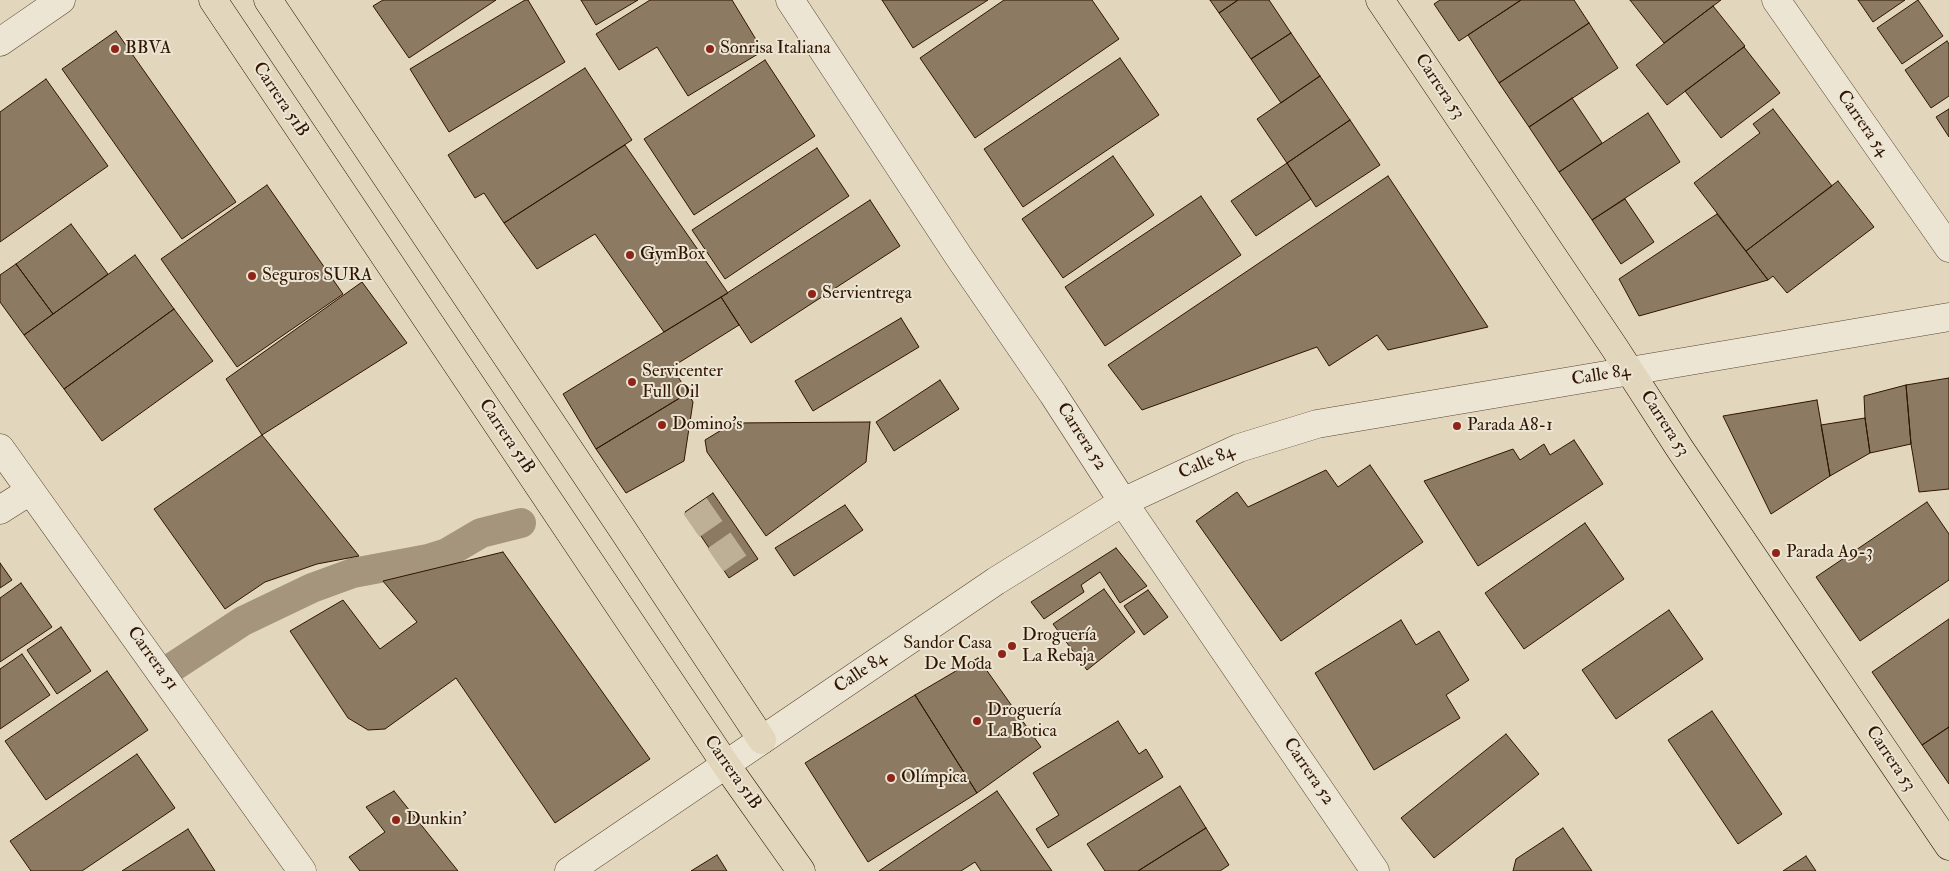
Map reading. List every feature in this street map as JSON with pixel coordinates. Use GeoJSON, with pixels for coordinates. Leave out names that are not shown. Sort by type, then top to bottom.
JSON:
{"type":"FeatureCollection","features":[{"type":"Feature","properties":{"kind":"main road","name":"Carrera 51B"},"geometry":{"type":"LineString","coordinates":[[213,0],[726,765],[802,871]]}},
{"type":"Feature","properties":{"kind":"main road"},"geometry":{"type":"LineString","coordinates":[[268,0],[634,545],[762,740]]}},
{"type":"Feature","properties":{"kind":"main road","name":"Carrera 53"},"geometry":{"type":"LineString","coordinates":[[1380,0],[1949,846]]}},
{"type":"Feature","properties":{"kind":"street"},"geometry":{"type":"LineString","coordinates":[[0,42],[61,0]]}},
{"type":"Feature","properties":{"kind":"street","name":"Carrera 52"},"geometry":{"type":"LineString","coordinates":[[790,0],[1123,502],[1375,871]]}},
{"type":"Feature","properties":{"kind":"street","name":"Carrera 54"},"geometry":{"type":"LineString","coordinates":[[1776,0],[1949,248]]}},
{"type":"Feature","properties":{"kind":"street","name":"Calle 84"},"geometry":{"type":"LineString","coordinates":[[569,871],[996,582],[1123,502],[1239,448],[1318,424],[1949,317]]}},
{"type":"Feature","properties":{"kind":"street","name":"Carrera 51"},"geometry":{"type":"LineString","coordinates":[[0,448],[302,871]]}},
{"type":"Feature","properties":{"kind":"street"},"geometry":{"type":"LineString","coordinates":[[0,510],[30,490]]}},
{"type":"Feature","properties":{"kind":"building"},"geometry":{"type":"Polygon","coordinates":[[[383,0],[496,0],[409,58],[373,6],[383,0]]]}},
{"type":"Feature","properties":{"kind":"building"},"geometry":{"type":"Polygon","coordinates":[[[525,0],[528,0],[565,62],[449,132],[410,69],[525,0]]]}},
{"type":"Feature","properties":{"kind":"building"},"geometry":{"type":"Polygon","coordinates":[[[581,0],[638,0],[596,25],[581,0]]]}},
{"type":"Feature","properties":{"kind":"building","name":"Sonrisa Italiana"},"geometry":{"type":"Polygon","coordinates":[[[650,0],[732,0],[763,51],[688,96],[657,47],[619,70],[596,34],[650,0]]]}},
{"type":"Feature","properties":{"kind":"building"},"geometry":{"type":"Polygon","coordinates":[[[882,0],[988,0],[913,48],[882,0]]]}},
{"type":"Feature","properties":{"kind":"building"},"geometry":{"type":"Polygon","coordinates":[[[1004,0],[1092,0],[1119,39],[975,138],[920,58],[1004,0]]]}},
{"type":"Feature","properties":{"kind":"building"},"geometry":{"type":"Polygon","coordinates":[[[1210,0],[1238,0],[1219,13],[1210,0]]]}},
{"type":"Feature","properties":{"kind":"building"},"geometry":{"type":"Polygon","coordinates":[[[1238,0],[1269,0],[1291,33],[1251,59],[1219,13],[1238,0]]]}},
{"type":"Feature","properties":{"kind":"building"},"geometry":{"type":"Polygon","coordinates":[[[1440,0],[1521,0],[1459,41],[1434,4],[1440,0]]]}},
{"type":"Feature","properties":{"kind":"building"},"geometry":{"type":"Polygon","coordinates":[[[1521,0],[1574,0],[1589,23],[1499,83],[1468,35],[1521,0]]]}},
{"type":"Feature","properties":{"kind":"building"},"geometry":{"type":"Polygon","coordinates":[[[1630,0],[1721,0],[1664,43],[1630,0]]]}},
{"type":"Feature","properties":{"kind":"building"},"geometry":{"type":"Polygon","coordinates":[[[1858,0],[1905,0],[1873,22],[1858,0]]]}},
{"type":"Feature","properties":{"kind":"building"},"geometry":{"type":"Polygon","coordinates":[[[1918,0],[1943,36],[1902,64],[1877,28],[1918,0]]]}},
{"type":"Feature","properties":{"kind":"building"},"geometry":{"type":"Polygon","coordinates":[[[1713,6],[1745,46],[1667,105],[1636,65],[1713,6]]]}},
{"type":"Feature","properties":{"kind":"building"},"geometry":{"type":"Polygon","coordinates":[[[1589,23],[1618,68],[1529,127],[1499,83],[1589,23]]]}},
{"type":"Feature","properties":{"kind":"building"},"geometry":{"type":"Polygon","coordinates":[[[116,31],[236,202],[182,239],[62,69],[116,31]]]}},
{"type":"Feature","properties":{"kind":"building"},"geometry":{"type":"Polygon","coordinates":[[[1291,33],[1320,76],[1281,103],[1251,59],[1291,33]]]}},
{"type":"Feature","properties":{"kind":"building"},"geometry":{"type":"Polygon","coordinates":[[[1947,41],[1949,44],[1949,96],[1931,108],[1905,70],[1947,41]]]}},
{"type":"Feature","properties":{"kind":"building"},"geometry":{"type":"Polygon","coordinates":[[[1744,47],[1780,93],[1721,138],[1685,91],[1744,47]]]}},
{"type":"Feature","properties":{"kind":"building"},"geometry":{"type":"Polygon","coordinates":[[[1120,58],[1159,115],[1023,207],[984,149],[1120,58]]]}},
{"type":"Feature","properties":{"kind":"building"},"geometry":{"type":"Polygon","coordinates":[[[765,60],[815,136],[694,215],[644,139],[765,60]]]}},
{"type":"Feature","properties":{"kind":"building"},"geometry":{"type":"Polygon","coordinates":[[[585,68],[632,140],[504,223],[484,193],[475,198],[448,155],[585,68]]]}},
{"type":"Feature","properties":{"kind":"building"},"geometry":{"type":"Polygon","coordinates":[[[1320,76],[1350,120],[1287,163],[1257,119],[1320,76]]]}},
{"type":"Feature","properties":{"kind":"building"},"geometry":{"type":"Polygon","coordinates":[[[46,79],[108,166],[0,242],[0,112],[46,79]]]}},
{"type":"Feature","properties":{"kind":"building"},"geometry":{"type":"Polygon","coordinates":[[[1572,98],[1602,143],[1559,172],[1529,127],[1572,98]]]}},
{"type":"Feature","properties":{"kind":"building"},"geometry":{"type":"Polygon","coordinates":[[[1773,109],[1832,186],[1746,251],[1694,183],[1760,133],[1753,124],[1773,109]]]}},
{"type":"Feature","properties":{"kind":"building"},"geometry":{"type":"Polygon","coordinates":[[[1949,109],[1949,137],[1936,117],[1949,109]]]}},
{"type":"Feature","properties":{"kind":"building"},"geometry":{"type":"Polygon","coordinates":[[[1648,113],[1680,162],[1592,220],[1559,172],[1648,113]]]}},
{"type":"Feature","properties":{"kind":"building"},"geometry":{"type":"Polygon","coordinates":[[[1350,120],[1380,165],[1316,207],[1287,163],[1350,120]]]}},
{"type":"Feature","properties":{"kind":"building"},"geometry":{"type":"Polygon","coordinates":[[[625,145],[728,293],[664,332],[595,234],[537,269],[504,223],[625,145]]]}},
{"type":"Feature","properties":{"kind":"building"},"geometry":{"type":"Polygon","coordinates":[[[817,148],[849,196],[725,279],[692,230],[817,148]]]}},
{"type":"Feature","properties":{"kind":"building"},"geometry":{"type":"Polygon","coordinates":[[[1113,156],[1154,215],[1063,278],[1022,219],[1113,156]]]}},
{"type":"Feature","properties":{"kind":"building"},"geometry":{"type":"Polygon","coordinates":[[[1287,163],[1311,199],[1256,236],[1231,201],[1287,163]]]}},
{"type":"Feature","properties":{"kind":"building"},"geometry":{"type":"Polygon","coordinates":[[[1388,176],[1488,327],[1388,350],[1377,335],[1329,366],[1317,347],[1142,410],[1108,365],[1388,176]]]}},
{"type":"Feature","properties":{"kind":"building"},"geometry":{"type":"Polygon","coordinates":[[[1838,181],[1874,227],[1787,293],[1773,276],[1768,280],[1746,251],[1838,181]]]}},
{"type":"Feature","properties":{"kind":"building","name":"Seguros SURA"},"geometry":{"type":"Polygon","coordinates":[[[267,185],[343,294],[237,367],[161,259],[267,185]]]}},
{"type":"Feature","properties":{"kind":"building"},"geometry":{"type":"Polygon","coordinates":[[[1201,196],[1241,255],[1105,346],[1065,287],[1201,196]]]}},
{"type":"Feature","properties":{"kind":"building"},"geometry":{"type":"Polygon","coordinates":[[[1625,199],[1654,242],[1621,264],[1592,220],[1625,199]]]}},
{"type":"Feature","properties":{"kind":"building"},"geometry":{"type":"Polygon","coordinates":[[[870,200],[900,246],[751,343],[721,297],[870,200]]]}},
{"type":"Feature","properties":{"kind":"building"},"geometry":{"type":"Polygon","coordinates":[[[1717,214],[1768,280],[1639,316],[1619,279],[1717,214]]]}},
{"type":"Feature","properties":{"kind":"building"},"geometry":{"type":"Polygon","coordinates":[[[71,224],[108,274],[53,314],[16,264],[71,224]]]}},
{"type":"Feature","properties":{"kind":"building"},"geometry":{"type":"Polygon","coordinates":[[[135,255],[174,309],[64,389],[24,335],[135,255]]]}},
{"type":"Feature","properties":{"kind":"building"},"geometry":{"type":"Polygon","coordinates":[[[16,264],[53,314],[24,335],[0,302],[0,275],[16,264]]]}},
{"type":"Feature","properties":{"kind":"building"},"geometry":{"type":"Polygon","coordinates":[[[362,282],[407,343],[262,435],[226,379],[362,282]]]}},
{"type":"Feature","properties":{"kind":"building","name":"Servicenter Full Oil"},"geometry":{"type":"Polygon","coordinates":[[[721,297],[739,325],[672,367],[688,393],[596,449],[563,394],[721,297]]]}},
{"type":"Feature","properties":{"kind":"building"},"geometry":{"type":"Polygon","coordinates":[[[174,309],[213,361],[102,441],[64,389],[174,309]]]}},
{"type":"Feature","properties":{"kind":"building"},"geometry":{"type":"Polygon","coordinates":[[[901,318],[919,347],[813,411],[795,381],[901,318]]]}},
{"type":"Feature","properties":{"kind":"building"},"geometry":{"type":"Polygon","coordinates":[[[1949,378],[1949,489],[1919,492],[1911,444],[1906,385],[1949,378]]]}},
{"type":"Feature","properties":{"kind":"building"},"geometry":{"type":"Polygon","coordinates":[[[940,380],[959,409],[894,451],[876,422],[940,380]]]}},
{"type":"Feature","properties":{"kind":"building"},"geometry":{"type":"Polygon","coordinates":[[[1906,385],[1911,444],[1870,453],[1864,396],[1906,385]]]}},
{"type":"Feature","properties":{"kind":"building","name":"Domino's"},"geometry":{"type":"Polygon","coordinates":[[[688,393],[693,402],[684,461],[626,493],[596,449],[688,393]]]}},
{"type":"Feature","properties":{"kind":"building"},"geometry":{"type":"Polygon","coordinates":[[[1817,400],[1830,476],[1771,514],[1723,416],[1817,400]]]}},
{"type":"Feature","properties":{"kind":"building"},"geometry":{"type":"Polygon","coordinates":[[[1865,418],[1870,453],[1830,476],[1821,425],[1865,418]]]}},
{"type":"Feature","properties":{"kind":"building"},"geometry":{"type":"Polygon","coordinates":[[[870,422],[866,462],[766,536],[707,452],[705,440],[733,423],[870,422]]]}},
{"type":"Feature","properties":{"kind":"building"},"geometry":{"type":"Polygon","coordinates":[[[262,435],[359,556],[317,564],[265,582],[225,609],[154,509],[262,435]]]}},
{"type":"Feature","properties":{"kind":"building"},"geometry":{"type":"Polygon","coordinates":[[[1574,440],[1603,484],[1478,566],[1424,481],[1513,449],[1520,460],[1544,444],[1550,455],[1574,440]]]}},
{"type":"Feature","properties":{"kind":"building"},"geometry":{"type":"Polygon","coordinates":[[[1370,465],[1423,542],[1281,641],[1196,521],[1237,492],[1248,507],[1326,470],[1338,487],[1370,465]]]}},
{"type":"Feature","properties":{"kind":"building"},"geometry":{"type":"Polygon","coordinates":[[[713,493],[758,559],[729,578],[685,512],[713,493]]]}},
{"type":"Feature","properties":{"kind":"building"},"geometry":{"type":"Polygon","coordinates":[[[1927,502],[1949,534],[1949,580],[1860,641],[1816,577],[1927,502]]]}},
{"type":"Feature","properties":{"kind":"building"},"geometry":{"type":"Polygon","coordinates":[[[845,505],[863,530],[794,576],[775,548],[845,505]]]}},
{"type":"Feature","properties":{"kind":"building"},"geometry":{"type":"Polygon","coordinates":[[[1585,523],[1624,579],[1524,649],[1485,593],[1585,523]]]}},
{"type":"Feature","properties":{"kind":"building"},"geometry":{"type":"Polygon","coordinates":[[[1116,548],[1147,586],[1120,603],[1100,572],[1081,585],[1084,592],[1044,619],[1031,602],[1116,548]]]}},
{"type":"Feature","properties":{"kind":"building"},"geometry":{"type":"Polygon","coordinates":[[[503,552],[650,759],[555,823],[456,678],[385,729],[368,730],[348,718],[290,631],[343,600],[380,649],[417,622],[383,581],[503,552]]]}},
{"type":"Feature","properties":{"kind":"building"},"geometry":{"type":"Polygon","coordinates":[[[0,563],[12,580],[0,588],[0,563]]]}},
{"type":"Feature","properties":{"kind":"building"},"geometry":{"type":"Polygon","coordinates":[[[21,583],[52,627],[0,662],[0,598],[21,583]]]}},
{"type":"Feature","properties":{"kind":"building"},"geometry":{"type":"Polygon","coordinates":[[[1104,589],[1135,632],[1087,670],[1053,624],[1104,589]]]}},
{"type":"Feature","properties":{"kind":"building"},"geometry":{"type":"Polygon","coordinates":[[[1148,590],[1168,617],[1144,635],[1124,606],[1148,590]]]}},
{"type":"Feature","properties":{"kind":"building"},"geometry":{"type":"Polygon","coordinates":[[[1669,610],[1703,659],[1616,719],[1582,670],[1669,610]]]}},
{"type":"Feature","properties":{"kind":"building"},"geometry":{"type":"Polygon","coordinates":[[[1949,619],[1949,727],[1922,745],[1872,672],[1949,619]]]}},
{"type":"Feature","properties":{"kind":"building"},"geometry":{"type":"Polygon","coordinates":[[[1401,620],[1416,645],[1439,631],[1469,680],[1446,695],[1460,718],[1374,770],[1315,673],[1401,620]]]}},
{"type":"Feature","properties":{"kind":"building"},"geometry":{"type":"Polygon","coordinates":[[[61,627],[91,671],[57,694],[27,650],[61,627]]]}},
{"type":"Feature","properties":{"kind":"building"},"geometry":{"type":"Polygon","coordinates":[[[22,654],[50,695],[0,729],[0,669],[22,654]]]}},
{"type":"Feature","properties":{"kind":"building","name":"Droguería La Botica"},"geometry":{"type":"Polygon","coordinates":[[[978,658],[1041,747],[977,793],[915,695],[978,658]]]}},
{"type":"Feature","properties":{"kind":"building"},"geometry":{"type":"Polygon","coordinates":[[[107,671],[148,730],[46,800],[5,741],[107,671]]]}},
{"type":"Feature","properties":{"kind":"building","name":"Olímpica"},"geometry":{"type":"Polygon","coordinates":[[[915,695],[977,793],[868,862],[805,763],[915,695]]]}},
{"type":"Feature","properties":{"kind":"building"},"geometry":{"type":"Polygon","coordinates":[[[1712,711],[1782,814],[1738,844],[1668,740],[1712,711]]]}},
{"type":"Feature","properties":{"kind":"building"},"geometry":{"type":"Polygon","coordinates":[[[1118,721],[1139,754],[1146,749],[1163,777],[1048,848],[1036,829],[1059,815],[1033,773],[1118,721]]]}},
{"type":"Feature","properties":{"kind":"building"},"geometry":{"type":"Polygon","coordinates":[[[1949,727],[1949,784],[1922,745],[1949,727]]]}},
{"type":"Feature","properties":{"kind":"building"},"geometry":{"type":"Polygon","coordinates":[[[1506,734],[1539,774],[1434,858],[1401,818],[1506,734]]]}},
{"type":"Feature","properties":{"kind":"building"},"geometry":{"type":"Polygon","coordinates":[[[137,754],[175,808],[82,871],[31,871],[10,841],[137,754]]]}},
{"type":"Feature","properties":{"kind":"building"},"geometry":{"type":"Polygon","coordinates":[[[1180,786],[1206,828],[1138,871],[1105,871],[1087,844],[1180,786]]]}},
{"type":"Feature","properties":{"kind":"building","name":"Dunkin'"},"geometry":{"type":"Polygon","coordinates":[[[394,791],[458,871],[360,871],[349,857],[385,832],[366,807],[394,791]]]}},
{"type":"Feature","properties":{"kind":"building"},"geometry":{"type":"Polygon","coordinates":[[[997,791],[1052,871],[981,871],[975,862],[961,871],[879,871],[997,791]]]}},
{"type":"Feature","properties":{"kind":"building"},"geometry":{"type":"Polygon","coordinates":[[[1206,828],[1229,865],[1220,871],[1138,871],[1206,828]]]}},
{"type":"Feature","properties":{"kind":"building"},"geometry":{"type":"Polygon","coordinates":[[[1563,828],[1592,871],[1513,871],[1516,859],[1563,828]]]}},
{"type":"Feature","properties":{"kind":"building"},"geometry":{"type":"Polygon","coordinates":[[[188,829],[215,871],[122,871],[188,829]]]}},
{"type":"Feature","properties":{"kind":"building"},"geometry":{"type":"Polygon","coordinates":[[[717,855],[727,871],[691,871],[717,855]]]}},
{"type":"Feature","properties":{"kind":"building"},"geometry":{"type":"Polygon","coordinates":[[[1806,856],[1816,871],[1783,871],[1806,856]]]}},
{"type":"Feature","properties":{"kind":"waterway"},"geometry":{"type":"LineString","coordinates":[[162,674],[243,621],[312,588],[353,573],[428,559],[447,553],[481,533],[521,523]]}},
{"type":"Feature","properties":{"kind":"tunnel"},"geometry":{"type":"LineString","coordinates":[[695,506],[740,571]]}},
{"type":"Feature","properties":{"kind":"place","name":"BBVA"},"geometry":{"type":"Point","coordinates":[115,49]}},
{"type":"Feature","properties":{"kind":"place","name":"Sonrisa Italiana"},"geometry":{"type":"Point","coordinates":[710,49]}},
{"type":"Feature","properties":{"kind":"place","name":"GymBox"},"geometry":{"type":"Point","coordinates":[630,255]}},
{"type":"Feature","properties":{"kind":"place","name":"Seguros SURA"},"geometry":{"type":"Point","coordinates":[252,276]}},
{"type":"Feature","properties":{"kind":"place","name":"Servientrega"},"geometry":{"type":"Point","coordinates":[812,294]}},
{"type":"Feature","properties":{"kind":"place","name":"Servicenter Full Oil"},"geometry":{"type":"Point","coordinates":[632,382]}},
{"type":"Feature","properties":{"kind":"place","name":"Domino's"},"geometry":{"type":"Point","coordinates":[662,425]}},
{"type":"Feature","properties":{"kind":"place","name":"Parada A8-1"},"geometry":{"type":"Point","coordinates":[1457,426]}},
{"type":"Feature","properties":{"kind":"place","name":"Parada A9-3"},"geometry":{"type":"Point","coordinates":[1776,553]}},
{"type":"Feature","properties":{"kind":"place","name":"Droguería La Rebaja"},"geometry":{"type":"Point","coordinates":[1012,646]}},
{"type":"Feature","properties":{"kind":"place","name":"Sandor Casa De Moda"},"geometry":{"type":"Point","coordinates":[1002,654]}},
{"type":"Feature","properties":{"kind":"place","name":"Droguería La Botica"},"geometry":{"type":"Point","coordinates":[977,721]}},
{"type":"Feature","properties":{"kind":"place","name":"Olímpica"},"geometry":{"type":"Point","coordinates":[891,778]}},
{"type":"Feature","properties":{"kind":"place","name":"Dunkin'"},"geometry":{"type":"Point","coordinates":[396,820]}}]}
